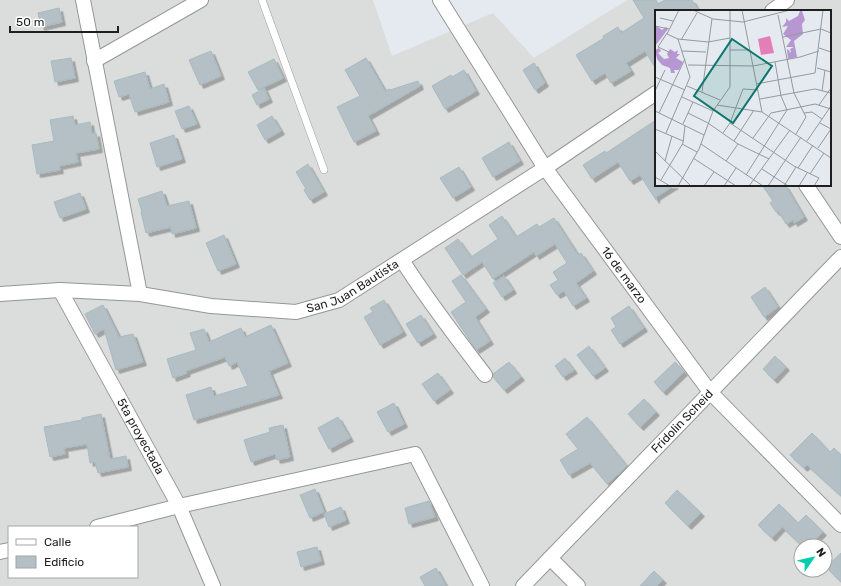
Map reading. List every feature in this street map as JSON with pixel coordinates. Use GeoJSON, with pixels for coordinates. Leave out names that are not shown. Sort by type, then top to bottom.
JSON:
{"type":"FeatureCollection","features":[{"type":"Feature","properties":{"kind":"street"},"geometry":{"type":"LineString","coordinates":[[83,0],[140,294]]}},
{"type":"Feature","properties":{"kind":"street"},"geometry":{"type":"LineString","coordinates":[[94,61],[202,0]]}},
{"type":"Feature","properties":{"kind":"street","name":"16 de marzo"},"geometry":{"type":"LineString","coordinates":[[440,0],[545,168],[710,392],[841,525]]}},
{"type":"Feature","properties":{"kind":"street"},"geometry":{"type":"LineString","coordinates":[[773,10],[787,0]]}},
{"type":"Feature","properties":{"kind":"street","name":"San Juan Bautista"},"geometry":{"type":"LineString","coordinates":[[0,294],[60,290],[140,294],[211,306],[296,312],[339,300],[545,168],[655,94]]}},
{"type":"Feature","properties":{"kind":"street"},"geometry":{"type":"LineString","coordinates":[[807,186],[841,237]]}},
{"type":"Feature","properties":{"kind":"street","name":"Fridolin Scheid"},"geometry":{"type":"LineString","coordinates":[[523,586],[841,257]]}},
{"type":"Feature","properties":{"kind":"street"},"geometry":{"type":"LineString","coordinates":[[402,260],[448,327],[485,375]]}},
{"type":"Feature","properties":{"kind":"street","name":"5ta proyectada"},"geometry":{"type":"LineString","coordinates":[[60,290],[178,506],[213,586]]}},
{"type":"Feature","properties":{"kind":"street"},"geometry":{"type":"LineString","coordinates":[[101,526],[178,506],[415,454],[482,586]]}},
{"type":"Feature","properties":{"kind":"street"},"geometry":{"type":"LineString","coordinates":[[550,558],[578,586]]}},
{"type":"Feature","properties":{"kind":"lane"},"geometry":{"type":"LineString","coordinates":[[262,0],[324,170]]}},
{"type":"Feature","properties":{"kind":"shaded area"},"geometry":{"type":"Polygon","coordinates":[[[0,0],[373,0],[392,56],[493,13],[534,58],[627,0],[841,0],[841,586],[0,586],[0,0]]]}},
{"type":"Feature","properties":{"kind":"building"},"geometry":{"type":"Polygon","coordinates":[[[633,0],[656,0],[658,4],[665,0],[692,0],[698,10],[655,10],[655,67],[645,51],[626,63],[631,71],[611,83],[605,73],[592,81],[576,55],[604,38],[603,36],[618,27],[621,33],[644,18],[633,0]]]}},
{"type":"Feature","properties":{"kind":"building"},"geometry":{"type":"Polygon","coordinates":[[[59,8],[62,22],[41,27],[38,13],[59,8]]]}},
{"type":"Feature","properties":{"kind":"building"},"geometry":{"type":"Polygon","coordinates":[[[211,51],[221,76],[200,85],[189,60],[211,51]]]}},
{"type":"Feature","properties":{"kind":"building"},"geometry":{"type":"Polygon","coordinates":[[[71,58],[75,78],[55,82],[51,61],[71,58]]]}},
{"type":"Feature","properties":{"kind":"building"},"geometry":{"type":"Polygon","coordinates":[[[366,58],[385,91],[418,81],[420,86],[368,116],[376,131],[354,142],[337,107],[360,96],[345,70],[366,58]]]}},
{"type":"Feature","properties":{"kind":"building"},"geometry":{"type":"Polygon","coordinates":[[[274,59],[283,78],[258,90],[248,72],[274,59]]]}},
{"type":"Feature","properties":{"kind":"building"},"geometry":{"type":"Polygon","coordinates":[[[534,63],[545,83],[535,90],[523,70],[534,63]]]}},
{"type":"Feature","properties":{"kind":"building"},"geometry":{"type":"Polygon","coordinates":[[[464,70],[476,91],[445,109],[432,86],[451,75],[452,77],[464,70]]]}},
{"type":"Feature","properties":{"kind":"building"},"geometry":{"type":"Polygon","coordinates":[[[145,72],[150,89],[164,84],[169,102],[135,112],[129,94],[119,97],[114,81],[145,72]]]}},
{"type":"Feature","properties":{"kind":"building"},"geometry":{"type":"Polygon","coordinates":[[[264,88],[269,99],[257,105],[252,95],[264,88]]]}},
{"type":"Feature","properties":{"kind":"building"},"geometry":{"type":"Polygon","coordinates":[[[189,106],[197,124],[182,129],[175,111],[189,106]]]}},
{"type":"Feature","properties":{"kind":"building"},"geometry":{"type":"Polygon","coordinates":[[[73,116],[75,125],[90,122],[92,134],[96,133],[99,149],[76,153],[78,162],[59,166],[60,170],[37,174],[32,145],[54,141],[50,120],[73,116]]]}},
{"type":"Feature","properties":{"kind":"building"},"geometry":{"type":"Polygon","coordinates":[[[272,116],[281,131],[265,140],[257,125],[272,116]]]}},
{"type":"Feature","properties":{"kind":"building"},"geometry":{"type":"Polygon","coordinates":[[[655,121],[655,186],[673,186],[656,197],[656,200],[640,175],[630,181],[618,162],[592,179],[583,165],[605,151],[606,153],[655,121]]]}},
{"type":"Feature","properties":{"kind":"building"},"geometry":{"type":"Polygon","coordinates":[[[174,135],[182,159],[157,167],[150,143],[174,135]]]}},
{"type":"Feature","properties":{"kind":"building"},"geometry":{"type":"Polygon","coordinates":[[[509,142],[520,161],[493,177],[482,158],[509,142]]]}},
{"type":"Feature","properties":{"kind":"building"},"geometry":{"type":"Polygon","coordinates":[[[308,164],[324,192],[310,200],[304,190],[306,189],[296,172],[308,164]]]}},
{"type":"Feature","properties":{"kind":"building"},"geometry":{"type":"Polygon","coordinates":[[[459,167],[471,187],[453,198],[440,178],[459,167]]]}},
{"type":"Feature","properties":{"kind":"building"},"geometry":{"type":"Polygon","coordinates":[[[763,186],[786,186],[804,217],[794,223],[793,220],[786,224],[778,211],[776,212],[770,203],[773,201],[763,186]]]}},
{"type":"Feature","properties":{"kind":"building"},"geometry":{"type":"Polygon","coordinates":[[[162,191],[167,206],[189,201],[196,228],[172,234],[171,227],[146,233],[138,199],[162,191]]]}},
{"type":"Feature","properties":{"kind":"building"},"geometry":{"type":"Polygon","coordinates":[[[80,193],[86,209],[60,218],[54,202],[80,193]]]}},
{"type":"Feature","properties":{"kind":"building"},"geometry":{"type":"Polygon","coordinates":[[[502,216],[516,237],[537,224],[539,227],[554,218],[578,255],[581,253],[593,271],[576,283],[586,298],[573,306],[564,291],[557,295],[550,285],[558,280],[553,272],[567,263],[555,244],[536,256],[534,252],[493,279],[482,262],[463,275],[445,248],[458,239],[471,257],[498,239],[489,225],[502,216]]]}},
{"type":"Feature","properties":{"kind":"building"},"geometry":{"type":"Polygon","coordinates":[[[224,235],[236,264],[218,271],[206,243],[224,235]]]}},
{"type":"Feature","properties":{"kind":"building"},"geometry":{"type":"Polygon","coordinates":[[[461,275],[486,309],[475,317],[490,341],[476,350],[451,312],[466,302],[452,281],[461,275]]]}},
{"type":"Feature","properties":{"kind":"building"},"geometry":{"type":"Polygon","coordinates":[[[504,276],[513,290],[502,297],[493,283],[504,276]]]}},
{"type":"Feature","properties":{"kind":"building"},"geometry":{"type":"Polygon","coordinates":[[[765,287],[778,307],[764,317],[751,297],[765,287]]]}},
{"type":"Feature","properties":{"kind":"building"},"geometry":{"type":"Polygon","coordinates":[[[384,300],[403,332],[380,345],[364,317],[373,312],[370,308],[384,300]]]}},
{"type":"Feature","properties":{"kind":"building"},"geometry":{"type":"Polygon","coordinates":[[[103,305],[119,337],[133,334],[143,362],[116,370],[104,329],[95,334],[85,314],[103,305]]]}},
{"type":"Feature","properties":{"kind":"building"},"geometry":{"type":"Polygon","coordinates":[[[629,306],[644,328],[620,344],[611,330],[616,327],[611,318],[629,306]]]}},
{"type":"Feature","properties":{"kind":"building"},"geometry":{"type":"Polygon","coordinates":[[[421,315],[433,334],[418,343],[406,324],[421,315]]]}},
{"type":"Feature","properties":{"kind":"building"},"geometry":{"type":"Polygon","coordinates":[[[271,325],[288,363],[269,371],[279,395],[194,420],[186,395],[211,387],[214,396],[248,386],[237,362],[229,366],[225,357],[186,371],[187,373],[173,378],[167,359],[196,350],[190,333],[204,329],[209,342],[241,328],[245,337],[271,325]]]}},
{"type":"Feature","properties":{"kind":"building"},"geometry":{"type":"Polygon","coordinates":[[[589,346],[605,368],[593,376],[577,355],[589,346]]]}},
{"type":"Feature","properties":{"kind":"building"},"geometry":{"type":"Polygon","coordinates":[[[775,356],[786,367],[774,380],[763,369],[775,356]]]}},
{"type":"Feature","properties":{"kind":"building"},"geometry":{"type":"Polygon","coordinates":[[[565,358],[574,370],[563,377],[555,366],[565,358]]]}},
{"type":"Feature","properties":{"kind":"building"},"geometry":{"type":"Polygon","coordinates":[[[509,362],[521,377],[504,390],[493,377],[493,374],[509,362]]]}},
{"type":"Feature","properties":{"kind":"building"},"geometry":{"type":"Polygon","coordinates":[[[675,362],[684,372],[663,392],[654,382],[675,362]]]}},
{"type":"Feature","properties":{"kind":"building"},"geometry":{"type":"Polygon","coordinates":[[[438,373],[450,390],[434,401],[422,384],[438,373]]]}},
{"type":"Feature","properties":{"kind":"building"},"geometry":{"type":"Polygon","coordinates":[[[644,399],[656,412],[640,427],[628,414],[644,399]]]}},
{"type":"Feature","properties":{"kind":"building"},"geometry":{"type":"Polygon","coordinates":[[[394,403],[404,424],[388,432],[377,412],[394,403]]]}},
{"type":"Feature","properties":{"kind":"building"},"geometry":{"type":"Polygon","coordinates":[[[101,414],[110,459],[126,456],[128,467],[98,473],[95,462],[90,463],[87,444],[64,448],[65,454],[50,457],[44,427],[82,420],[82,418],[101,414]]]}},
{"type":"Feature","properties":{"kind":"building"},"geometry":{"type":"Polygon","coordinates":[[[338,417],[350,438],[329,449],[318,428],[338,417]]]}},
{"type":"Feature","properties":{"kind":"building"},"geometry":{"type":"Polygon","coordinates":[[[587,417],[627,466],[607,484],[590,463],[569,475],[560,460],[578,449],[566,434],[587,417]]]}},
{"type":"Feature","properties":{"kind":"building"},"geometry":{"type":"Polygon","coordinates":[[[283,425],[290,457],[277,460],[275,454],[251,462],[244,440],[270,432],[269,428],[283,425]]]}},
{"type":"Feature","properties":{"kind":"building"},"geometry":{"type":"Polygon","coordinates":[[[812,433],[830,452],[834,448],[841,455],[841,496],[807,465],[804,468],[790,455],[812,433]]]}},
{"type":"Feature","properties":{"kind":"building"},"geometry":{"type":"Polygon","coordinates":[[[315,489],[324,512],[310,518],[300,495],[315,489]]]}},
{"type":"Feature","properties":{"kind":"building"},"geometry":{"type":"Polygon","coordinates":[[[677,490],[701,513],[688,526],[665,503],[677,490]]]}},
{"type":"Feature","properties":{"kind":"building"},"geometry":{"type":"Polygon","coordinates":[[[429,501],[435,517],[409,524],[405,508],[429,501]]]}},
{"type":"Feature","properties":{"kind":"building"},"geometry":{"type":"Polygon","coordinates":[[[779,504],[798,523],[806,515],[823,532],[817,538],[794,538],[782,527],[772,538],[758,525],[779,504]]]}},
{"type":"Feature","properties":{"kind":"building"},"geometry":{"type":"Polygon","coordinates":[[[341,507],[346,520],[329,527],[324,514],[341,507]]]}},
{"type":"Feature","properties":{"kind":"building"},"geometry":{"type":"Polygon","coordinates":[[[317,547],[321,561],[301,567],[297,552],[317,547]]]}},
{"type":"Feature","properties":{"kind":"building"},"geometry":{"type":"Polygon","coordinates":[[[841,553],[841,582],[833,574],[833,560],[841,553]]]}},
{"type":"Feature","properties":{"kind":"building"},"geometry":{"type":"Polygon","coordinates":[[[436,568],[446,586],[425,586],[420,577],[436,568]]]}},
{"type":"Feature","properties":{"kind":"building"},"geometry":{"type":"Polygon","coordinates":[[[654,571],[663,580],[656,586],[640,586],[654,571]]]}}]}
